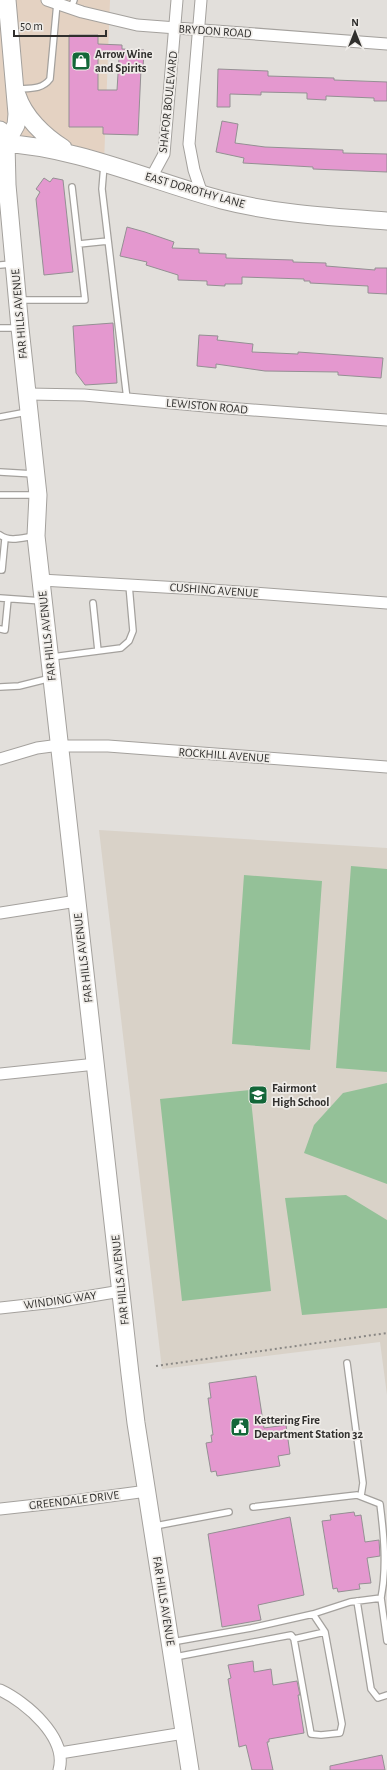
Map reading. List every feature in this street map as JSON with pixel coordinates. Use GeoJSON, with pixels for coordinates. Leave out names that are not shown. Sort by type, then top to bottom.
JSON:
{"type":"FeatureCollection","features":[{"type":"Feature","properties":{"kind":"main road"},"geometry":{"type":"LineString","coordinates":[[2,139],[16,125],[16,89],[7,0]]}},
{"type":"Feature","properties":{"kind":"main road"},"geometry":{"type":"LineString","coordinates":[[16,89],[19,100],[39,130],[48,139],[72,153]]}},
{"type":"Feature","properties":{"kind":"main road","name":"EAST DOROTHY LANE"},"geometry":{"type":"LineString","coordinates":[[2,139],[72,153],[202,194],[250,206],[319,216],[387,221]]}},
{"type":"Feature","properties":{"kind":"main road","name":"FAR HILLS AVENUE"},"geometry":{"type":"LineString","coordinates":[[2,139],[7,185],[7,265],[18,300],[38,495],[36,536],[136,1424],[190,1770]]}},
{"type":"Feature","properties":{"kind":"street","name":"SHAFOR BOULEVARD"},"geometry":{"type":"LineString","coordinates":[[151,178],[164,154],[177,0]]}},
{"type":"Feature","properties":{"kind":"street","name":"SHAFOR BOULEVARD"},"geometry":{"type":"LineString","coordinates":[[201,0],[189,144],[194,170],[202,194]]}},
{"type":"Feature","properties":{"kind":"street","name":"BRYDON ROAD"},"geometry":{"type":"LineString","coordinates":[[52,2],[72,4],[82,12],[137,25],[387,44]]}},
{"type":"Feature","properties":{"kind":"street","name":"LEWISTON ROAD"},"geometry":{"type":"LineString","coordinates":[[27,394],[66,394],[387,420]]}},
{"type":"Feature","properties":{"kind":"street","name":"CUSHING AVENUE"},"geometry":{"type":"LineString","coordinates":[[41,580],[387,603]]}},
{"type":"Feature","properties":{"kind":"street","name":"ROCKHILL AVENUE"},"geometry":{"type":"LineString","coordinates":[[0,759],[37,748],[60,745],[108,746],[387,767]]}},
{"type":"Feature","properties":{"kind":"street"},"geometry":{"type":"LineString","coordinates":[[0,913],[77,901]]}},
{"type":"Feature","properties":{"kind":"street"},"geometry":{"type":"LineString","coordinates":[[0,1074],[96,1064]]}},
{"type":"Feature","properties":{"kind":"street","name":"WINDING WAY"},"geometry":{"type":"LineString","coordinates":[[0,1308],[55,1302],[121,1291]]}},
{"type":"Feature","properties":{"kind":"street","name":"GREENDALE DRIVE"},"geometry":{"type":"LineString","coordinates":[[0,1509],[147,1491]]}},
{"type":"Feature","properties":{"kind":"street"},"geometry":{"type":"LineString","coordinates":[[0,1690],[25,1705],[39,1719],[56,1742],[60,1753],[58,1770]]}},
{"type":"Feature","properties":{"kind":"street"},"geometry":{"type":"LineString","coordinates":[[60,1753],[184,1733]]}},
{"type":"Feature","properties":{"kind":"lane"},"geometry":{"type":"LineString","coordinates":[[16,89],[39,87],[46,84],[50,79],[52,2]]}},
{"type":"Feature","properties":{"kind":"lane"},"geometry":{"type":"LineString","coordinates":[[104,163],[102,189],[127,399]]}},
{"type":"Feature","properties":{"kind":"lane"},"geometry":{"type":"LineString","coordinates":[[18,300],[85,300],[72,187]]}},
{"type":"Feature","properties":{"kind":"lane"},"geometry":{"type":"LineString","coordinates":[[79,244],[108,240]]}},
{"type":"Feature","properties":{"kind":"lane"},"geometry":{"type":"LineString","coordinates":[[0,328],[20,328]]}},
{"type":"Feature","properties":{"kind":"lane"},"geometry":{"type":"LineString","coordinates":[[0,417],[29,411]]}},
{"type":"Feature","properties":{"kind":"lane"},"geometry":{"type":"LineString","coordinates":[[0,472],[36,474]]}},
{"type":"Feature","properties":{"kind":"lane"},"geometry":{"type":"LineString","coordinates":[[0,495],[38,495]]}},
{"type":"Feature","properties":{"kind":"lane"},"geometry":{"type":"LineString","coordinates":[[1,570],[2,537],[13,539],[36,536]]}},
{"type":"Feature","properties":{"kind":"lane"},"geometry":{"type":"LineString","coordinates":[[50,657],[121,648],[129,641],[132,631],[129,585]]}},
{"type":"Feature","properties":{"kind":"lane"},"geometry":{"type":"LineString","coordinates":[[0,598],[44,602]]}},
{"type":"Feature","properties":{"kind":"lane"},"geometry":{"type":"LineString","coordinates":[[0,629],[5,630],[8,599]]}},
{"type":"Feature","properties":{"kind":"lane"},"geometry":{"type":"LineString","coordinates":[[93,603],[98,651]]}},
{"type":"Feature","properties":{"kind":"lane"},"geometry":{"type":"LineString","coordinates":[[0,687],[19,686],[52,677]]}},
{"type":"Feature","properties":{"kind":"lane"},"geometry":{"type":"LineString","coordinates":[[347,1363],[363,1483],[360,1496]]}},
{"type":"Feature","properties":{"kind":"lane"},"geometry":{"type":"LineString","coordinates":[[253,1507],[357,1494],[380,1504],[385,1544],[385,1582],[381,1598],[387,1641]]}},
{"type":"Feature","properties":{"kind":"lane"},"geometry":{"type":"LineString","coordinates":[[152,1526],[229,1512]]}},
{"type":"Feature","properties":{"kind":"lane"},"geometry":{"type":"LineString","coordinates":[[171,1650],[251,1628],[313,1614],[350,1602],[381,1598]]}},
{"type":"Feature","properties":{"kind":"lane"},"geometry":{"type":"LineString","coordinates":[[357,1602],[371,1689],[378,1698],[387,1695]]}},
{"type":"Feature","properties":{"kind":"lane"},"geometry":{"type":"LineString","coordinates":[[171,1650],[291,1635],[294,1639],[311,1734],[321,1735],[340,1733],[342,1724],[325,1632],[313,1614]]}},
{"type":"Feature","properties":{"kind":"lane"},"geometry":{"type":"LineString","coordinates":[[294,1639],[325,1632]]}},
{"type":"Feature","properties":{"kind":"path"},"geometry":{"type":"LineString","coordinates":[[156,1366],[387,1333]]}},
{"type":"Feature","properties":{"kind":"shaded area"},"geometry":{"type":"Polygon","coordinates":[[[0,0],[110,0],[104,163],[0,143],[0,0]]]}},
{"type":"Feature","properties":{"kind":"shaded area","name":"Fairmont High School"},"geometry":{"type":"Polygon","coordinates":[[[99,830],[387,848],[387,1395],[380,1342],[162,1369],[99,830]]]}},
{"type":"Feature","properties":{"kind":"green space"},"geometry":{"type":"Polygon","coordinates":[[[351,866],[387,869],[387,1072],[336,1068],[351,866]]]}},
{"type":"Feature","properties":{"kind":"green space"},"geometry":{"type":"Polygon","coordinates":[[[244,875],[322,881],[310,1050],[232,1044],[244,875]]]}},
{"type":"Feature","properties":{"kind":"green space"},"geometry":{"type":"Polygon","coordinates":[[[387,1083],[387,1184],[304,1153],[314,1125],[343,1093],[387,1083]]]}},
{"type":"Feature","properties":{"kind":"green space"},"geometry":{"type":"Polygon","coordinates":[[[250,1090],[271,1291],[182,1301],[160,1099],[250,1090]]]}},
{"type":"Feature","properties":{"kind":"green space"},"geometry":{"type":"Polygon","coordinates":[[[346,1195],[387,1220],[387,1308],[302,1315],[285,1198],[346,1195]]]}},
{"type":"Feature","properties":{"kind":"building"},"geometry":{"type":"Polygon","coordinates":[[[69,35],[98,35],[98,44],[122,45],[122,49],[144,50],[143,69],[141,69],[138,135],[103,134],[103,127],[69,127],[69,35]],[[98,57],[98,90],[117,90],[119,58],[98,57]]]}},
{"type":"Feature","properties":{"kind":"building"},"geometry":{"type":"Polygon","coordinates":[[[218,69],[268,71],[268,76],[334,78],[334,80],[387,82],[387,101],[374,101],[374,98],[326,96],[326,100],[307,99],[307,93],[261,92],[261,95],[230,94],[230,107],[217,107],[218,69]]]}},
{"type":"Feature","properties":{"kind":"building"},"geometry":{"type":"Polygon","coordinates":[[[222,121],[238,124],[235,143],[265,147],[343,150],[343,153],[387,154],[387,172],[313,169],[313,167],[243,163],[244,158],[216,152],[222,121]]]}},
{"type":"Feature","properties":{"kind":"building"},"geometry":{"type":"Polygon","coordinates":[[[44,178],[50,182],[53,178],[63,180],[73,272],[44,275],[36,199],[40,192],[36,189],[44,178]]]}},
{"type":"Feature","properties":{"kind":"building"},"geometry":{"type":"Polygon","coordinates":[[[127,227],[174,242],[172,248],[199,249],[199,253],[226,254],[226,258],[293,260],[293,262],[326,263],[326,266],[375,270],[375,268],[387,268],[387,294],[368,293],[368,286],[310,283],[310,281],[304,281],[304,279],[242,277],[242,284],[225,284],[225,286],[207,285],[207,281],[178,280],[178,275],[146,265],[147,262],[120,256],[127,227]]]}},
{"type":"Feature","properties":{"kind":"building"},"geometry":{"type":"Polygon","coordinates":[[[113,323],[117,383],[85,385],[76,373],[73,326],[113,323]]]}},
{"type":"Feature","properties":{"kind":"building"},"geometry":{"type":"Polygon","coordinates":[[[199,335],[218,336],[217,340],[253,344],[252,352],[298,354],[298,352],[383,358],[381,378],[338,375],[338,372],[265,371],[216,364],[216,368],[197,366],[199,335]]]}},
{"type":"Feature","properties":{"kind":"building","name":"Kettering Fire Department Station 32"},"geometry":{"type":"Polygon","coordinates":[[[256,1376],[264,1428],[286,1425],[290,1454],[278,1456],[280,1466],[217,1476],[216,1471],[211,1472],[206,1443],[212,1442],[211,1435],[213,1435],[208,1398],[211,1398],[209,1383],[256,1376]]]}},
{"type":"Feature","properties":{"kind":"building"},"geometry":{"type":"Polygon","coordinates":[[[354,1512],[355,1516],[361,1515],[365,1542],[379,1540],[380,1556],[367,1558],[371,1583],[359,1584],[360,1589],[338,1592],[337,1588],[333,1589],[322,1521],[331,1520],[330,1515],[354,1512]]]}},
{"type":"Feature","properties":{"kind":"building"},"geometry":{"type":"Polygon","coordinates":[[[290,1517],[304,1595],[258,1605],[261,1620],[222,1627],[208,1534],[290,1517]]]}},
{"type":"Feature","properties":{"kind":"building"},"geometry":{"type":"Polygon","coordinates":[[[253,1661],[254,1672],[271,1669],[273,1685],[297,1681],[300,1695],[298,1695],[304,1733],[269,1739],[269,1742],[267,1742],[273,1770],[252,1770],[246,1745],[239,1747],[228,1679],[231,1678],[228,1665],[253,1661]]]}},
{"type":"Feature","properties":{"kind":"building"},"geometry":{"type":"Polygon","coordinates":[[[382,1755],[385,1770],[330,1770],[330,1766],[382,1755]]]}},
{"type":"Feature","properties":{"kind":"place","name":"Arrow Wine and Spirits"},"geometry":{"type":"Point","coordinates":[81,61]}},
{"type":"Feature","properties":{"kind":"place","name":"Fairmont High School"},"geometry":{"type":"Point","coordinates":[258,1095]}},
{"type":"Feature","properties":{"kind":"place","name":"Kettering Fire Department Station 32"},"geometry":{"type":"Point","coordinates":[240,1427]}}]}
